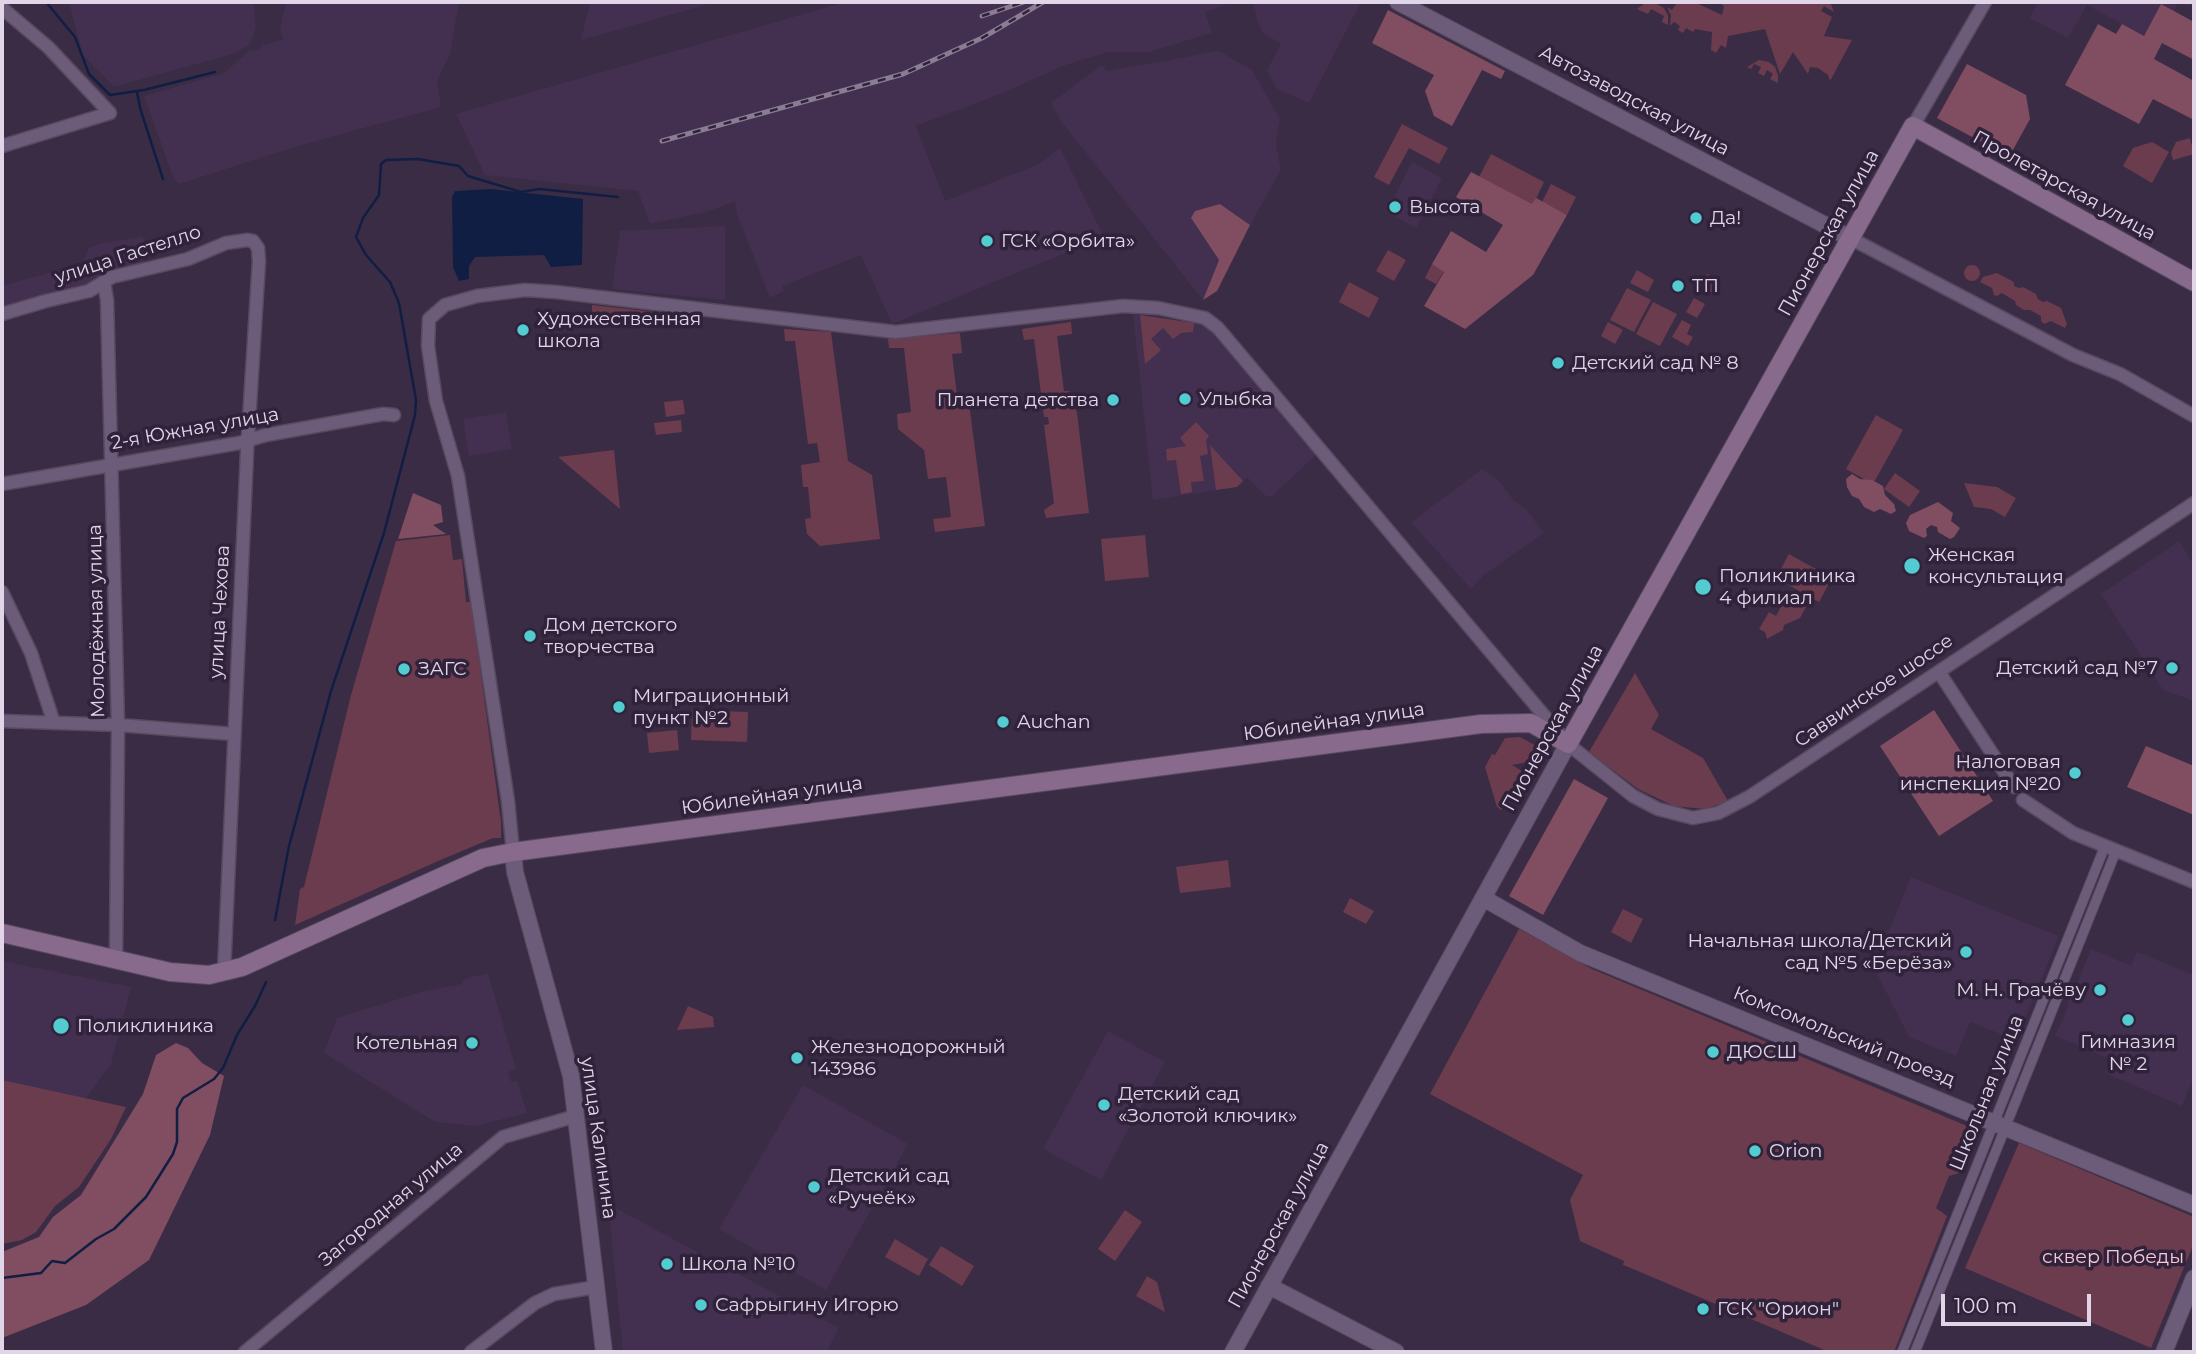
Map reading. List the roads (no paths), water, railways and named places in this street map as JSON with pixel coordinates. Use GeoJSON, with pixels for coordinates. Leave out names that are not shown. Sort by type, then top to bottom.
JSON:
{"type":"FeatureCollection","features":[{"type":"Feature","properties":{"kind":"main road","name":"Пионерская улица"},"geometry":{"type":"LineString","coordinates":[[1567,744],[1913,127]]}},
{"type":"Feature","properties":{"kind":"main road","name":"Пролетарская улица"},"geometry":{"type":"LineString","coordinates":[[1913,127],[2194,282]]}},
{"type":"Feature","properties":{"kind":"main road"},"geometry":{"type":"LineString","coordinates":[[1535,717],[1567,744]]}},
{"type":"Feature","properties":{"kind":"main road","name":"Юбилейная улица"},"geometry":{"type":"LineString","coordinates":[[2,933],[191,975],[224,973],[243,967],[483,858],[513,852],[1535,717]]}},
{"type":"Feature","properties":{"kind":"street","name":"Автозаводская улица"},"geometry":{"type":"LineString","coordinates":[[1398,2],[1850,238]]}},
{"type":"Feature","properties":{"kind":"street"},"geometry":{"type":"LineString","coordinates":[[1913,127],[1984,2]]}},
{"type":"Feature","properties":{"kind":"street"},"geometry":{"type":"LineString","coordinates":[[2,8],[48,47],[110,113],[2,146]]}},
{"type":"Feature","properties":{"kind":"street"},"geometry":{"type":"LineString","coordinates":[[1850,238],[2073,355],[2120,374],[2194,415]]}},
{"type":"Feature","properties":{"kind":"street","name":"улица Гастелло"},"geometry":{"type":"LineString","coordinates":[[2,314],[89,291],[112,277],[187,259],[226,243],[241,240],[253,242],[259,253]]}},
{"type":"Feature","properties":{"kind":"street","name":"улица Чехова"},"geometry":{"type":"LineString","coordinates":[[224,973],[247,440],[259,253]]}},
{"type":"Feature","properties":{"kind":"street","name":"Молодёжная улица"},"geometry":{"type":"LineString","coordinates":[[104,282],[107,300],[118,725],[116,959]]}},
{"type":"Feature","properties":{"kind":"street"},"geometry":{"type":"LineString","coordinates":[[513,852],[506,787],[458,476],[436,401],[428,346],[429,319],[446,305],[477,296],[526,290],[556,292],[896,332],[1123,306],[1158,308],[1205,318],[1225,337],[1535,717]]}},
{"type":"Feature","properties":{"kind":"street","name":"2-я Южная улица"},"geometry":{"type":"LineString","coordinates":[[2,484],[383,414],[394,415]]}},
{"type":"Feature","properties":{"kind":"street","name":"Саввинское шоссе"},"geometry":{"type":"LineString","coordinates":[[1567,744],[1607,777],[1644,802],[1681,817],[1704,817],[1733,807],[2194,502]]}},
{"type":"Feature","properties":{"kind":"street"},"geometry":{"type":"LineString","coordinates":[[2,593],[31,653],[54,723]]}},
{"type":"Feature","properties":{"kind":"street"},"geometry":{"type":"LineString","coordinates":[[1939,672],[2014,787]]}},
{"type":"Feature","properties":{"kind":"street"},"geometry":{"type":"LineString","coordinates":[[2,721],[118,725],[234,734]]}},
{"type":"Feature","properties":{"kind":"street","name":"Пионерская улица"},"geometry":{"type":"LineString","coordinates":[[1233,1352],[1567,744]]}},
{"type":"Feature","properties":{"kind":"street"},"geometry":{"type":"LineString","coordinates":[[2023,800],[2073,833],[2194,882]]}},
{"type":"Feature","properties":{"kind":"street","name":"Школьная улица"},"geometry":{"type":"LineString","coordinates":[[1915,1352],[2110,848]]}},
{"type":"Feature","properties":{"kind":"street","name":"Школьная улица"},"geometry":{"type":"LineString","coordinates":[[1902,1352],[2003,1122],[2110,848]]}},
{"type":"Feature","properties":{"kind":"street","name":"улица Калинина"},"geometry":{"type":"LineString","coordinates":[[513,852],[516,872],[571,1076],[604,1352]]}},
{"type":"Feature","properties":{"kind":"street","name":"Комсомольский проезд"},"geometry":{"type":"LineString","coordinates":[[1483,898],[1580,953],[2003,1122],[2194,1205]]}},
{"type":"Feature","properties":{"kind":"street","name":"Загородная улица"},"geometry":{"type":"LineString","coordinates":[[245,1352],[503,1137],[576,1116]]}},
{"type":"Feature","properties":{"kind":"street"},"geometry":{"type":"LineString","coordinates":[[2164,1352],[2194,1278]]}},
{"type":"Feature","properties":{"kind":"street"},"geometry":{"type":"LineString","coordinates":[[1269,1286],[1396,1352]]}},
{"type":"Feature","properties":{"kind":"street"},"geometry":{"type":"LineString","coordinates":[[471,1352],[535,1303],[554,1294],[596,1287]]}},
{"type":"Feature","properties":{"kind":"water"},"geometry":{"type":"Polygon","coordinates":[[[491,189],[583,199],[582,265],[551,267],[544,255],[475,257],[469,266],[469,279],[459,281],[453,267],[452,197],[455,191],[491,189]]]}},
{"type":"Feature","properties":{"kind":"waterway"},"geometry":{"type":"LineString","coordinates":[[46,2],[75,37],[89,74],[110,95],[144,90],[215,72]]}},
{"type":"Feature","properties":{"kind":"waterway"},"geometry":{"type":"LineString","coordinates":[[137,92],[163,179]]}},
{"type":"Feature","properties":{"kind":"waterway"},"geometry":{"type":"LineString","coordinates":[[275,920],[289,846],[331,691],[384,533],[415,415],[416,400],[399,303],[390,282],[366,255],[356,237],[363,218],[379,195],[381,164],[386,160],[418,159],[459,166],[468,176],[521,192],[539,189],[618,197]]}},
{"type":"Feature","properties":{"kind":"waterway"},"geometry":{"type":"LineString","coordinates":[[2,1278],[41,1273],[52,1261],[65,1263],[114,1229],[146,1197],[173,1154],[177,1142],[177,1109],[183,1098],[214,1079],[223,1068],[237,1035],[266,982]]}},
{"type":"Feature","properties":{"kind":"railway"},"geometry":{"type":"LineString","coordinates":[[982,16],[1024,2]]}},
{"type":"Feature","properties":{"kind":"railway"},"geometry":{"type":"LineString","coordinates":[[662,141],[903,74],[982,38],[1043,2]]}},
{"type":"Feature","properties":{"kind":"place","name":"Высота"},"geometry":{"type":"Point","coordinates":[1395,207]}},
{"type":"Feature","properties":{"kind":"place","name":"Да!"},"geometry":{"type":"Point","coordinates":[1696,218]}},
{"type":"Feature","properties":{"kind":"place","name":"ГСК «Орбита»"},"geometry":{"type":"Point","coordinates":[987,241]}},
{"type":"Feature","properties":{"kind":"place","name":"ТП"},"geometry":{"type":"Point","coordinates":[1678,286]}},
{"type":"Feature","properties":{"kind":"place","name":"Художественная школа"},"geometry":{"type":"Point","coordinates":[523,330]}},
{"type":"Feature","properties":{"kind":"place","name":"Детский сад № 8"},"geometry":{"type":"Point","coordinates":[1558,363]}},
{"type":"Feature","properties":{"kind":"place","name":"Улыбка"},"geometry":{"type":"Point","coordinates":[1185,399]}},
{"type":"Feature","properties":{"kind":"place","name":"Планета детства"},"geometry":{"type":"Point","coordinates":[1113,400]}},
{"type":"Feature","properties":{"kind":"place","name":"Женская консультация"},"geometry":{"type":"Point","coordinates":[1912,566]}},
{"type":"Feature","properties":{"kind":"place","name":"Поликлиника 4 филиал"},"geometry":{"type":"Point","coordinates":[1703,587]}},
{"type":"Feature","properties":{"kind":"place","name":"Дом детского творчества"},"geometry":{"type":"Point","coordinates":[530,636]}},
{"type":"Feature","properties":{"kind":"place","name":"Детский сад №7"},"geometry":{"type":"Point","coordinates":[2172,668]}},
{"type":"Feature","properties":{"kind":"place","name":"ЗАГС"},"geometry":{"type":"Point","coordinates":[404,669]}},
{"type":"Feature","properties":{"kind":"place","name":"Миграционный пункт №2"},"geometry":{"type":"Point","coordinates":[619,707]}},
{"type":"Feature","properties":{"kind":"place","name":"Auchan"},"geometry":{"type":"Point","coordinates":[1003,722]}},
{"type":"Feature","properties":{"kind":"place","name":"Налоговая инспекция №20"},"geometry":{"type":"Point","coordinates":[2075,773]}},
{"type":"Feature","properties":{"kind":"place","name":"Начальная школа/Детский сад №5 «Берёза»"},"geometry":{"type":"Point","coordinates":[1966,952]}},
{"type":"Feature","properties":{"kind":"place","name":"М. Н. Грачёву"},"geometry":{"type":"Point","coordinates":[2100,990]}},
{"type":"Feature","properties":{"kind":"place","name":"Гимназия № 2"},"geometry":{"type":"Point","coordinates":[2128,1020]}},
{"type":"Feature","properties":{"kind":"place","name":"Поликлиника"},"geometry":{"type":"Point","coordinates":[61,1026]}},
{"type":"Feature","properties":{"kind":"place","name":"Котельная"},"geometry":{"type":"Point","coordinates":[472,1043]}},
{"type":"Feature","properties":{"kind":"place","name":"ДЮСШ"},"geometry":{"type":"Point","coordinates":[1713,1052]}},
{"type":"Feature","properties":{"kind":"place","name":"Железнодорожный 143986"},"geometry":{"type":"Point","coordinates":[797,1058]}},
{"type":"Feature","properties":{"kind":"place","name":"Детский сад «Золотой ключик»"},"geometry":{"type":"Point","coordinates":[1104,1105]}},
{"type":"Feature","properties":{"kind":"place","name":"Orion"},"geometry":{"type":"Point","coordinates":[1755,1151]}},
{"type":"Feature","properties":{"kind":"place","name":"Детский сад «Ручеёк»"},"geometry":{"type":"Point","coordinates":[814,1187]}},
{"type":"Feature","properties":{"kind":"place","name":"Школа №10"},"geometry":{"type":"Point","coordinates":[667,1264]}},
{"type":"Feature","properties":{"kind":"place","name":"Сафрыгину Игорю"},"geometry":{"type":"Point","coordinates":[701,1305]}},
{"type":"Feature","properties":{"kind":"place","name":"ГСК \"Орион\""},"geometry":{"type":"Point","coordinates":[1703,1309]}},
{"type":"Feature","properties":{"kind":"park label","name":"сквер Победы"},"geometry":{"type":"Point","coordinates":[2113,1257]}}]}
